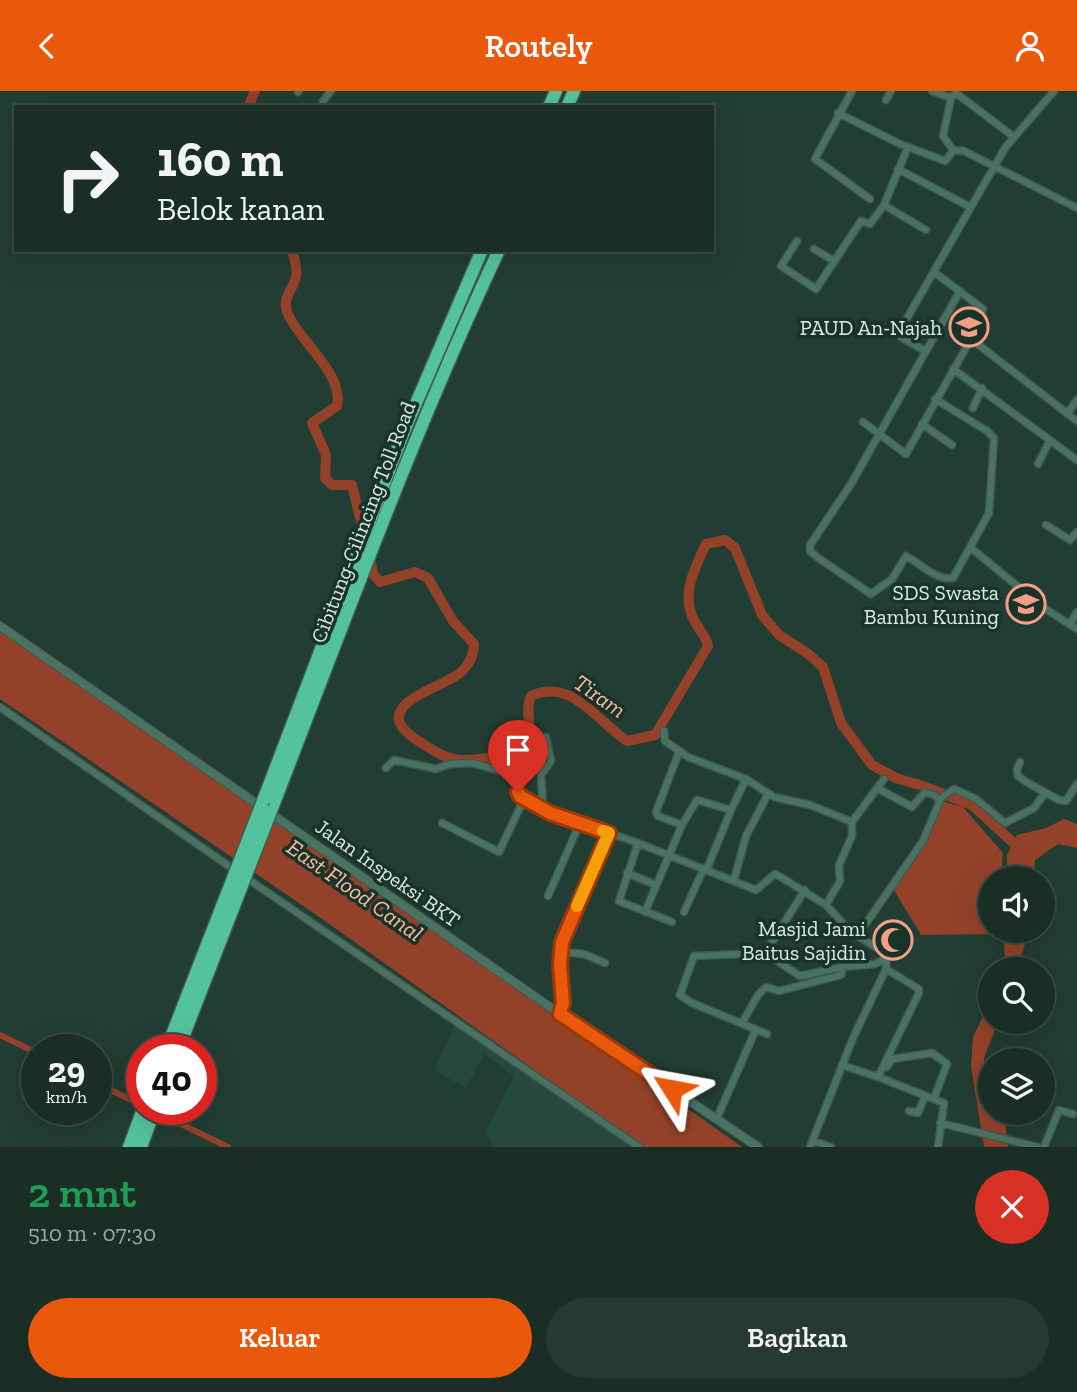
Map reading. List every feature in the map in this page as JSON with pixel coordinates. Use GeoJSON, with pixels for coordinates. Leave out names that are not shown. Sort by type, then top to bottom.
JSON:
{"type":"FeatureCollection","features":[{"type":"Feature","properties":{"kind":"highway"},"geometry":{"type":"LineString","coordinates":[[172,1034],[405,429],[481,252]]}},
{"type":"Feature","properties":{"kind":"highway"},"geometry":{"type":"LineString","coordinates":[[184,1034],[417,434],[498,252]]}},
{"type":"Feature","properties":{"kind":"highway"},"geometry":{"type":"LineString","coordinates":[[129,1147],[137,1125]]}},
{"type":"Feature","properties":{"kind":"highway"},"geometry":{"type":"LineString","coordinates":[[141,1147],[149,1125]]}},
{"type":"Feature","properties":{"kind":"street"},"geometry":{"type":"LineString","coordinates":[[323,101],[331,91]]}},
{"type":"Feature","properties":{"kind":"street"},"geometry":{"type":"LineString","coordinates":[[852,91],[820,147],[816,161],[870,199]]}},
{"type":"Feature","properties":{"kind":"street"},"geometry":{"type":"LineString","coordinates":[[886,100],[891,91]]}},
{"type":"Feature","properties":{"kind":"street"},"geometry":{"type":"LineString","coordinates":[[932,91],[951,98]]}},
{"type":"Feature","properties":{"kind":"street"},"geometry":{"type":"LineString","coordinates":[[925,351],[898,334],[995,165],[1014,137],[1054,91]]}},
{"type":"Feature","properties":{"kind":"street"},"geometry":{"type":"LineString","coordinates":[[953,150],[943,136],[951,98],[958,92],[1014,137]]}},
{"type":"Feature","properties":{"kind":"street"},"geometry":{"type":"LineString","coordinates":[[838,113],[908,147],[945,161],[953,150],[961,149],[1077,208]]}},
{"type":"Feature","properties":{"kind":"street"},"geometry":{"type":"LineString","coordinates":[[797,240],[781,266],[815,289],[861,221],[870,224],[884,205],[908,147]]}},
{"type":"Feature","properties":{"kind":"street"},"geometry":{"type":"LineString","coordinates":[[898,169],[970,207]]}},
{"type":"Feature","properties":{"kind":"street"},"geometry":{"type":"LineString","coordinates":[[884,205],[926,230]]}},
{"type":"Feature","properties":{"kind":"street"},"geometry":{"type":"LineString","coordinates":[[814,249],[834,261]]}},
{"type":"Feature","properties":{"kind":"street"},"geometry":{"type":"LineString","coordinates":[[863,422],[906,454],[971,339],[983,309],[934,272]]}},
{"type":"Feature","properties":{"kind":"street"},"geometry":{"type":"LineString","coordinates":[[935,399],[994,438],[989,513],[951,579],[936,575],[918,562],[904,557],[892,579],[871,594],[810,549],[960,291]]}},
{"type":"Feature","properties":{"kind":"street"},"geometry":{"type":"LineString","coordinates":[[971,339],[1077,421]]}},
{"type":"Feature","properties":{"kind":"street"},"geometry":{"type":"LineString","coordinates":[[953,369],[1077,460]]}},
{"type":"Feature","properties":{"kind":"street"},"geometry":{"type":"LineString","coordinates":[[973,408],[982,388]]}},
{"type":"Feature","properties":{"kind":"street"},"geometry":{"type":"LineString","coordinates":[[1067,414],[1077,400]]}},
{"type":"Feature","properties":{"kind":"street"},"geometry":{"type":"LineString","coordinates":[[922,424],[953,445]]}},
{"type":"Feature","properties":{"kind":"street"},"geometry":{"type":"LineString","coordinates":[[1038,464],[1051,440]]}},
{"type":"Feature","properties":{"kind":"street"},"geometry":{"type":"LineString","coordinates":[[1046,525],[1070,540],[1077,532]]}},
{"type":"Feature","properties":{"kind":"street"},"geometry":{"type":"LineString","coordinates":[[971,548],[1044,608],[1077,629]]}},
{"type":"Feature","properties":{"kind":"street"},"geometry":{"type":"LineString","coordinates":[[1070,624],[1077,612]]}},
{"type":"Feature","properties":{"kind":"street","name":"Jalan Inspeksi BKT"},"geometry":{"type":"LineString","coordinates":[[0,626],[560,1014],[758,1147]]}},
{"type":"Feature","properties":{"kind":"street"},"geometry":{"type":"LineString","coordinates":[[0,707],[639,1147]]}},
{"type":"Feature","properties":{"kind":"street"},"geometry":{"type":"LineString","coordinates":[[664,731],[665,741],[679,752],[746,779],[768,794],[793,803],[810,805],[852,821]]}},
{"type":"Feature","properties":{"kind":"street"},"geometry":{"type":"LineString","coordinates":[[543,808],[541,775],[551,761],[546,737]]}},
{"type":"Feature","properties":{"kind":"street"},"geometry":{"type":"LineString","coordinates":[[679,752],[656,812],[658,816],[681,825]]}},
{"type":"Feature","properties":{"kind":"street"},"geometry":{"type":"LineString","coordinates":[[386,768],[388,763],[394,760],[436,769],[449,764],[472,763],[520,779],[522,782],[518,793],[543,808],[758,890],[775,874],[805,890],[826,905],[851,932],[886,953],[889,957],[886,969],[842,1065],[811,1144],[831,1147]]}},
{"type":"Feature","properties":{"kind":"street"},"geometry":{"type":"LineString","coordinates":[[1020,762],[1018,776],[1045,793],[1065,801],[1077,784]]}},
{"type":"Feature","properties":{"kind":"street"},"geometry":{"type":"LineString","coordinates":[[684,912],[746,779]]}},
{"type":"Feature","properties":{"kind":"street"},"geometry":{"type":"LineString","coordinates":[[826,905],[840,881],[839,865],[852,836],[852,821],[884,779]]}},
{"type":"Feature","properties":{"kind":"street"},"geometry":{"type":"LineString","coordinates":[[877,788],[912,807],[925,792],[942,797]]}},
{"type":"Feature","properties":{"kind":"street"},"geometry":{"type":"LineString","coordinates":[[858,935],[923,841],[942,797],[954,789],[971,796],[1005,823],[1027,813],[1040,802],[1045,793]]}},
{"type":"Feature","properties":{"kind":"street"},"geometry":{"type":"LineString","coordinates":[[734,880],[746,836],[768,794]]}},
{"type":"Feature","properties":{"kind":"street"},"geometry":{"type":"LineString","coordinates":[[442,823],[499,852],[524,799]]}},
{"type":"Feature","properties":{"kind":"street"},"geometry":{"type":"LineString","coordinates":[[645,912],[681,825],[697,800],[731,810]]}},
{"type":"Feature","properties":{"kind":"street"},"geometry":{"type":"LineString","coordinates":[[548,896],[580,823]]}},
{"type":"Feature","properties":{"kind":"street"},"geometry":{"type":"LineString","coordinates":[[560,1014],[563,1003],[561,952],[566,928],[609,833]]}},
{"type":"Feature","properties":{"kind":"street"},"geometry":{"type":"LineString","coordinates":[[638,843],[619,901],[672,922]]}},
{"type":"Feature","properties":{"kind":"street"},"geometry":{"type":"LineString","coordinates":[[627,873],[656,885]]}},
{"type":"Feature","properties":{"kind":"street"},"geometry":{"type":"LineString","coordinates":[[765,953],[805,890]]}},
{"type":"Feature","properties":{"kind":"street"},"geometry":{"type":"LineString","coordinates":[[561,952],[584,954],[606,963]]}},
{"type":"Feature","properties":{"kind":"street"},"geometry":{"type":"LineString","coordinates":[[767,1034],[692,1003],[679,993],[694,956],[765,953],[800,977],[843,967],[876,964],[886,953]]}},
{"type":"Feature","properties":{"kind":"street"},"geometry":{"type":"LineString","coordinates":[[742,1023],[758,995],[766,987],[779,991],[802,983],[812,983],[841,975],[843,967]]}},
{"type":"Feature","properties":{"kind":"street"},"geometry":{"type":"LineString","coordinates":[[878,1075],[920,991],[886,969]]}},
{"type":"Feature","properties":{"kind":"street"},"geometry":{"type":"LineString","coordinates":[[716,1118],[756,1029]]}},
{"type":"Feature","properties":{"kind":"street"},"geometry":{"type":"LineString","coordinates":[[878,1075],[883,1074],[892,1059],[930,1052],[947,1064],[935,1096]]}},
{"type":"Feature","properties":{"kind":"street"},"geometry":{"type":"LineString","coordinates":[[842,1065],[878,1075],[944,1103],[938,1147]]}},
{"type":"Feature","properties":{"kind":"street"},"geometry":{"type":"LineString","coordinates":[[909,1111],[918,1113],[925,1096]]}},
{"type":"Feature","properties":{"kind":"street"},"geometry":{"type":"LineString","coordinates":[[1044,1147],[1059,1110],[1073,1114]]}},
{"type":"Feature","properties":{"kind":"street"},"geometry":{"type":"LineString","coordinates":[[940,1123],[1038,1147]]}},
{"type":"Feature","properties":{"kind":"shaded area"},"geometry":{"type":"Polygon","coordinates":[[[459,1017],[646,1147],[494,1147],[486,1132],[514,1076],[484,1054],[466,1088],[434,1070],[459,1017]]]}},
{"type":"Feature","properties":{"kind":"water","name":"East Flood Canal"},"geometry":{"type":"Polygon","coordinates":[[[0,630],[431,927],[742,1147],[643,1147],[318,916],[0,699],[0,630]]]}},
{"type":"Feature","properties":{"kind":"water"},"geometry":{"type":"Polygon","coordinates":[[[942,801],[963,807],[1003,853],[1002,866],[978,866],[978,934],[921,935],[894,890],[942,801]]]}},
{"type":"Feature","properties":{"kind":"water"},"geometry":{"type":"Polygon","coordinates":[[[1064,819],[1077,824],[1077,848],[1058,844],[1035,860],[1035,866],[1007,866],[1007,855],[1017,835],[1046,828],[1064,819]]]}},
{"type":"Feature","properties":{"kind":"water"},"geometry":{"type":"Polygon","coordinates":[[[1004,943],[1025,943],[1021,957],[1005,957],[1004,943]]]}},
{"type":"Feature","properties":{"kind":"water"},"geometry":{"type":"Polygon","coordinates":[[[978,1027],[978,1034],[993,1034],[988,1048],[978,1048],[978,1110],[971,1066],[973,1037],[978,1027]]]}},
{"type":"Feature","properties":{"kind":"water"},"geometry":{"type":"Polygon","coordinates":[[[980,1125],[1005,1125],[1008,1147],[984,1147],[980,1125]]]}},
{"type":"Feature","properties":{"kind":"waterway"},"geometry":{"type":"LineString","coordinates":[[249,105],[255,91]]}},
{"type":"Feature","properties":{"kind":"waterway","name":"Tiram"},"geometry":{"type":"LineString","coordinates":[[293,252],[296,274],[287,298],[287,312],[327,369],[337,394],[337,406],[312,423],[326,455],[325,478],[332,485],[352,485],[365,538]]}},
{"type":"Feature","properties":{"kind":"waterway","name":"Tiram"},"geometry":{"type":"LineString","coordinates":[[369,554],[373,574],[380,582],[415,572],[428,578],[453,621],[474,644],[472,656],[460,673],[412,700],[402,708],[399,717],[403,728],[433,750],[449,758],[468,760],[493,757],[525,748],[529,736],[528,709],[531,696],[545,692],[559,692],[583,704],[627,741],[655,735],[708,646],[691,612],[690,583],[706,544],[725,540],[735,548],[762,615],[779,635],[823,667],[841,723],[872,765],[896,778],[972,805],[1019,848]]}},
{"type":"Feature","properties":{"kind":"waterway"},"geometry":{"type":"LineString","coordinates":[[0,1035],[21,1045]]}},
{"type":"Feature","properties":{"kind":"waterway"},"geometry":{"type":"LineString","coordinates":[[112,1091],[126,1097]]}},
{"type":"Feature","properties":{"kind":"waterway"},"geometry":{"type":"LineString","coordinates":[[183,1125],[228,1147]]}},
{"type":"Feature","properties":{"kind":"slow traffic"},"geometry":{"type":"LineString","coordinates":[[577,906],[609,833],[603,831]]}},
{"type":"Feature","properties":{"kind":"place","name":"PAUD An-Najah"},"geometry":{"type":"Point","coordinates":[969,327]}},
{"type":"Feature","properties":{"kind":"place","name":"SDS Swasta Bambu Kuning"},"geometry":{"type":"Point","coordinates":[1026,604]}},
{"type":"Feature","properties":{"kind":"place","name":"Masjid Jami Baitus Sajidin"},"geometry":{"type":"Point","coordinates":[893,940]}},
{"type":"Feature","properties":{"kind":"route"},"geometry":{"type":"LineString","coordinates":[[518,792],[518,795],[550,813],[609,833],[562,942],[560,965],[563,1003],[560,1014],[672,1089]]}}]}
